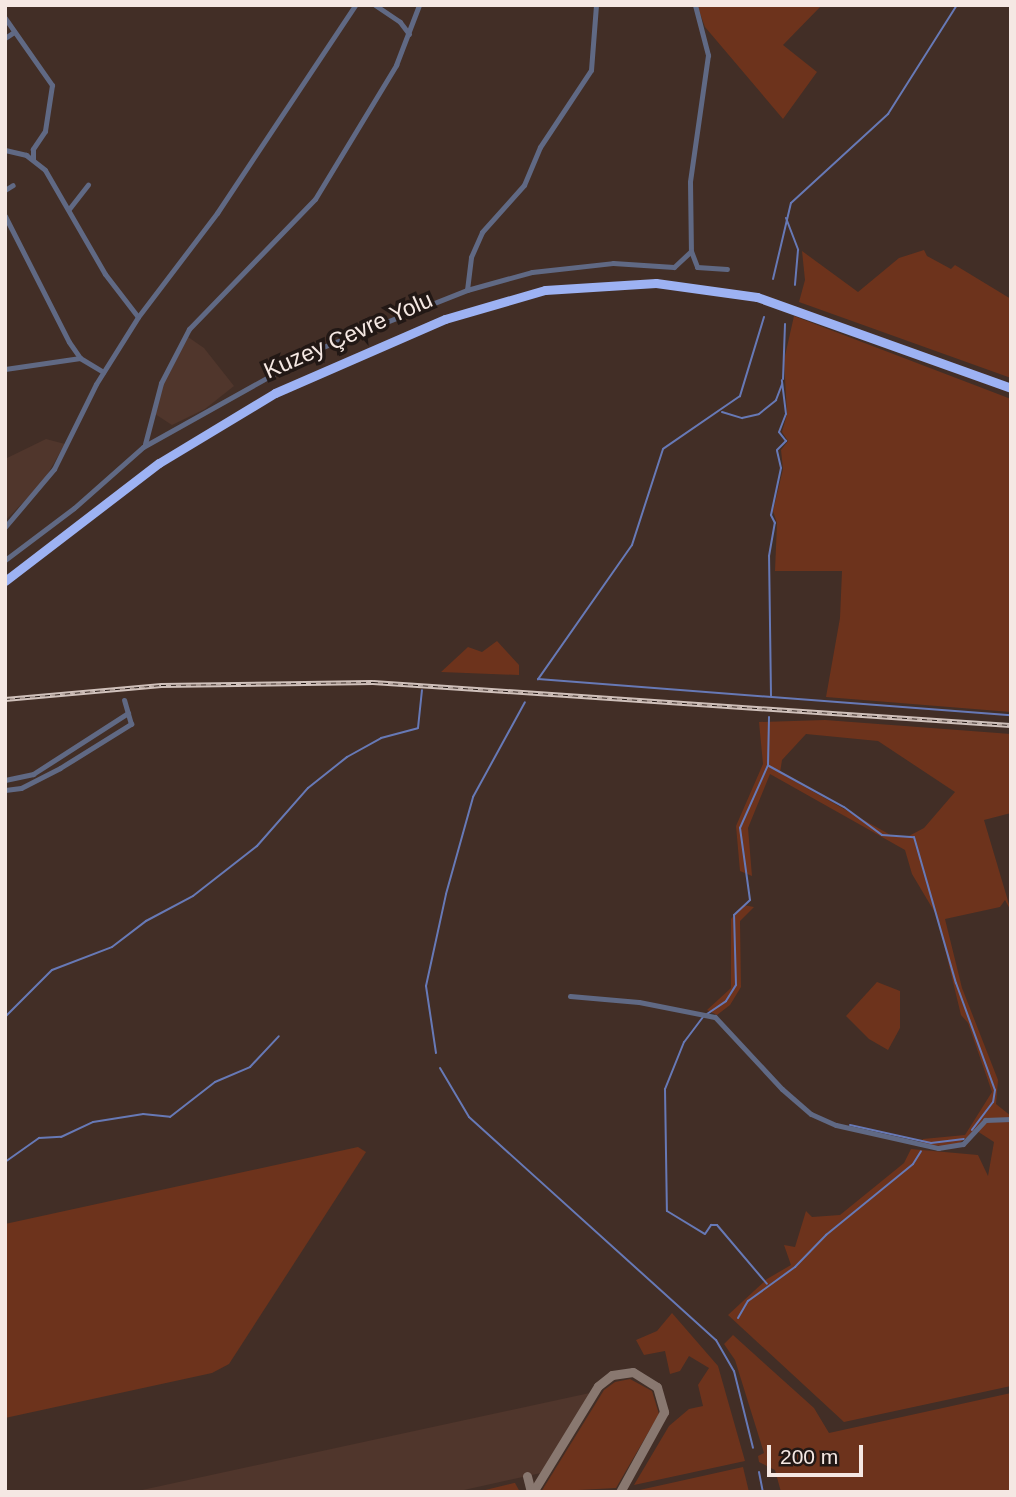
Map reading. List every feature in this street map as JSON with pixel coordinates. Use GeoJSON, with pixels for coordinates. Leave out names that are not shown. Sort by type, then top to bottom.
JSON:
{"type":"FeatureCollection","features":[{"type":"Feature","properties":{"kind":"highway","name":"Kuzey Çevre Yolu"},"geometry":{"type":"LineString","coordinates":[[5,574],[157,458],[215,421],[300,374],[454,310],[511,291],[600,278],[675,279],[758,295]]}},
{"type":"Feature","properties":{"kind":"highway","name":"Kuzey Çevre Yolu"},"geometry":{"type":"LineString","coordinates":[[5,581],[149,470],[218,425],[303,379],[445,318],[512,297],[601,283],[674,285],[758,295]]}},
{"type":"Feature","properties":{"kind":"highway"},"geometry":{"type":"LineString","coordinates":[[758,295],[1011,383]]}},
{"type":"Feature","properties":{"kind":"highway"},"geometry":{"type":"LineString","coordinates":[[963,368],[1011,388]]}},
{"type":"Feature","properties":{"kind":"street"},"geometry":{"type":"LineString","coordinates":[[5,526],[59,461],[103,372],[138,317],[217,213],[355,5]]}},
{"type":"Feature","properties":{"kind":"street"},"geometry":{"type":"LineString","coordinates":[[375,5],[400,22],[409,34]]}},
{"type":"Feature","properties":{"kind":"street"},"geometry":{"type":"LineString","coordinates":[[143,447],[161,383],[189,330],[315,199],[376,101],[409,34],[419,5]]}},
{"type":"Feature","properties":{"kind":"street"},"geometry":{"type":"LineString","coordinates":[[467,289],[471,257],[482,232],[524,185],[540,147],[591,70],[596,5]]}},
{"type":"Feature","properties":{"kind":"street"},"geometry":{"type":"LineString","coordinates":[[695,5],[708,55],[690,182],[691,251],[697,267],[727,269]]}},
{"type":"Feature","properties":{"kind":"street"},"geometry":{"type":"LineString","coordinates":[[5,18],[52,85],[45,131],[33,149],[33,159]]}},
{"type":"Feature","properties":{"kind":"street"},"geometry":{"type":"LineString","coordinates":[[5,38],[14,32]]}},
{"type":"Feature","properties":{"kind":"street"},"geometry":{"type":"LineString","coordinates":[[5,150],[33,159],[47,173],[105,274],[138,317]]}},
{"type":"Feature","properties":{"kind":"street"},"geometry":{"type":"LineString","coordinates":[[5,190],[13,185]]}},
{"type":"Feature","properties":{"kind":"street"},"geometry":{"type":"LineString","coordinates":[[69,209],[88,185]]}},
{"type":"Feature","properties":{"kind":"street"},"geometry":{"type":"LineString","coordinates":[[5,217],[80,358],[103,372]]}},
{"type":"Feature","properties":{"kind":"street"},"geometry":{"type":"LineString","coordinates":[[5,560],[74,508],[143,447],[318,349],[467,289],[540,270],[613,262],[676,266],[691,251]]}},
{"type":"Feature","properties":{"kind":"street"},"geometry":{"type":"LineString","coordinates":[[5,369],[80,358]]}},
{"type":"Feature","properties":{"kind":"street"},"geometry":{"type":"LineString","coordinates":[[5,790],[19,789],[60,768],[131,723],[124,700]]}},
{"type":"Feature","properties":{"kind":"street"},"geometry":{"type":"LineString","coordinates":[[5,780],[33,774],[128,713]]}},
{"type":"Feature","properties":{"kind":"street"},"geometry":{"type":"LineString","coordinates":[[570,996],[621,999],[715,1017],[782,1089],[811,1114],[836,1125],[938,1148],[963,1144],[985,1120],[1011,1119]]}},
{"type":"Feature","properties":{"kind":"shaded area"},"geometry":{"type":"Polygon","coordinates":[[[697,5],[822,5],[783,45],[817,72],[783,119],[705,27],[697,5]]]}},
{"type":"Feature","properties":{"kind":"shaded area"},"geometry":{"type":"Polygon","coordinates":[[[924,250],[927,256],[951,269],[955,265],[1011,299],[1011,378],[799,302],[805,280],[802,251],[858,292],[899,258],[924,250]]]}},
{"type":"Feature","properties":{"kind":"shaded area"},"geometry":{"type":"Polygon","coordinates":[[[794,316],[1011,399],[1011,712],[826,697],[840,618],[842,571],[775,571],[777,523],[773,511],[783,469],[781,450],[788,441],[782,432],[787,414],[784,360],[794,316]]]}},
{"type":"Feature","properties":{"kind":"shaded area"},"geometry":{"type":"Polygon","coordinates":[[[188,337],[204,348],[234,386],[205,409],[172,425],[155,414],[163,385],[188,337]]]}},
{"type":"Feature","properties":{"kind":"shaded area"},"geometry":{"type":"Polygon","coordinates":[[[46,439],[65,444],[43,482],[5,521],[5,459],[46,439]]]}},
{"type":"Feature","properties":{"kind":"shaded area"},"geometry":{"type":"Polygon","coordinates":[[[497,641],[519,665],[519,675],[441,672],[468,647],[482,652],[497,641]]]}},
{"type":"Feature","properties":{"kind":"shaded area"},"geometry":{"type":"Polygon","coordinates":[[[825,720],[1011,734],[1011,813],[984,820],[1011,911],[1005,900],[1000,907],[945,919],[962,988],[998,1080],[996,1104],[1011,1116],[1011,1386],[844,1422],[728,1315],[767,1279],[791,1265],[784,1245],[795,1247],[806,1211],[812,1217],[840,1215],[904,1163],[911,1149],[978,1155],[988,1176],[994,1142],[977,1131],[953,1147],[920,1144],[923,1139],[965,1135],[992,1092],[968,1023],[961,1015],[937,916],[912,874],[905,850],[770,774],[748,828],[752,876],[740,871],[736,826],[763,764],[759,722],[825,720]],[[806,734],[782,760],[780,773],[894,837],[907,837],[924,828],[955,792],[878,741],[806,734]]]}},
{"type":"Feature","properties":{"kind":"shaded area"},"geometry":{"type":"Polygon","coordinates":[[[743,905],[754,907],[740,921],[741,987],[730,1005],[717,1015],[707,1010],[731,988],[731,919],[743,905]]]}},
{"type":"Feature","properties":{"kind":"shaded area"},"geometry":{"type":"Polygon","coordinates":[[[877,982],[900,991],[900,1028],[888,1050],[869,1039],[846,1016],[877,982]]]}},
{"type":"Feature","properties":{"kind":"shaded area"},"geometry":{"type":"Polygon","coordinates":[[[358,1147],[366,1152],[229,1364],[212,1373],[5,1418],[5,1224],[358,1147]]]}},
{"type":"Feature","properties":{"kind":"shaded area"},"geometry":{"type":"Polygon","coordinates":[[[672,1313],[718,1366],[745,1461],[634,1485],[669,1426],[689,1409],[703,1406],[698,1385],[709,1368],[689,1356],[680,1371],[670,1374],[665,1351],[644,1355],[636,1340],[657,1331],[672,1313]]]}},
{"type":"Feature","properties":{"kind":"shaded area"},"geometry":{"type":"Polygon","coordinates":[[[733,1335],[814,1408],[829,1433],[1011,1393],[1011,1492],[781,1492],[775,1470],[759,1462],[758,1456],[764,1453],[735,1360],[724,1344],[733,1335]]]}},
{"type":"Feature","properties":{"kind":"shaded area"},"geometry":{"type":"Polygon","coordinates":[[[630,1379],[652,1391],[659,1414],[616,1488],[541,1492],[604,1390],[615,1382],[630,1379]]]}},
{"type":"Feature","properties":{"kind":"shaded area"},"geometry":{"type":"Polygon","coordinates":[[[599,1391],[550,1471],[455,1492],[133,1492],[599,1391]]]}},
{"type":"Feature","properties":{"kind":"shaded area"},"geometry":{"type":"Polygon","coordinates":[[[743,1467],[749,1492],[635,1491],[743,1467]]]}},
{"type":"Feature","properties":{"kind":"shaded area"},"geometry":{"type":"Polygon","coordinates":[[[514,1483],[520,1492],[477,1492],[514,1483]]]}},
{"type":"Feature","properties":{"kind":"waterway"},"geometry":{"type":"LineString","coordinates":[[773,279],[791,203],[888,114],[957,5]]}},
{"type":"Feature","properties":{"kind":"waterway"},"geometry":{"type":"LineString","coordinates":[[786,218],[798,250],[795,285]]}},
{"type":"Feature","properties":{"kind":"waterway"},"geometry":{"type":"LineString","coordinates":[[764,317],[740,396],[663,449],[632,545],[538,679],[1011,715]]}},
{"type":"Feature","properties":{"kind":"waterway"},"geometry":{"type":"LineString","coordinates":[[783,379],[785,324]]}},
{"type":"Feature","properties":{"kind":"waterway"},"geometry":{"type":"LineString","coordinates":[[771,696],[769,556],[775,523],[771,515],[781,468],[777,450],[786,441],[779,432],[786,414],[782,380]]}},
{"type":"Feature","properties":{"kind":"waterway"},"geometry":{"type":"LineString","coordinates":[[722,412],[742,418],[759,414],[776,400],[782,384]]}},
{"type":"Feature","properties":{"kind":"waterway"},"geometry":{"type":"LineString","coordinates":[[5,1017],[52,970],[112,947],[146,921],[193,896],[257,846],[308,788],[347,757],[381,738],[418,728],[422,690]]}},
{"type":"Feature","properties":{"kind":"waterway"},"geometry":{"type":"LineString","coordinates":[[436,1053],[426,986],[446,894],[473,797],[525,702]]}},
{"type":"Feature","properties":{"kind":"waterway"},"geometry":{"type":"LineString","coordinates":[[707,1014],[726,1001],[736,985],[734,915],[750,900],[740,828],[768,765],[769,717]]}},
{"type":"Feature","properties":{"kind":"waterway"},"geometry":{"type":"LineString","coordinates":[[769,766],[844,807],[882,835],[914,837],[956,983],[995,1090],[993,1102],[972,1130]]}},
{"type":"Feature","properties":{"kind":"waterway"},"geometry":{"type":"LineString","coordinates":[[703,1017],[684,1042],[665,1089],[667,1211],[705,1234],[711,1225],[717,1225],[767,1284]]}},
{"type":"Feature","properties":{"kind":"waterway"},"geometry":{"type":"LineString","coordinates":[[5,1162],[39,1138],[61,1137],[93,1122],[143,1114],[170,1117],[215,1082],[250,1067],[279,1036]]}},
{"type":"Feature","properties":{"kind":"waterway"},"geometry":{"type":"LineString","coordinates":[[440,1068],[469,1117],[716,1340],[734,1371],[753,1448]]}},
{"type":"Feature","properties":{"kind":"waterway"},"geometry":{"type":"LineString","coordinates":[[850,1125],[931,1143],[964,1139]]}},
{"type":"Feature","properties":{"kind":"waterway"},"geometry":{"type":"LineString","coordinates":[[738,1318],[748,1301],[795,1267],[826,1235],[913,1164],[921,1151]]}},
{"type":"Feature","properties":{"kind":"waterway"},"geometry":{"type":"LineString","coordinates":[[759,1472],[763,1492]]}},
{"type":"Feature","properties":{"kind":"taxiway"},"geometry":{"type":"LineString","coordinates":[[533,1492],[598,1386],[612,1375],[633,1372],[657,1387],[664,1412],[620,1492]]}},
{"type":"Feature","properties":{"kind":"taxiway"},"geometry":{"type":"LineString","coordinates":[[527,1476],[531,1492]]}},
{"type":"Feature","properties":{"kind":"railway"},"geometry":{"type":"LineString","coordinates":[[5,699],[161,685],[373,682],[1011,725]]}}]}
